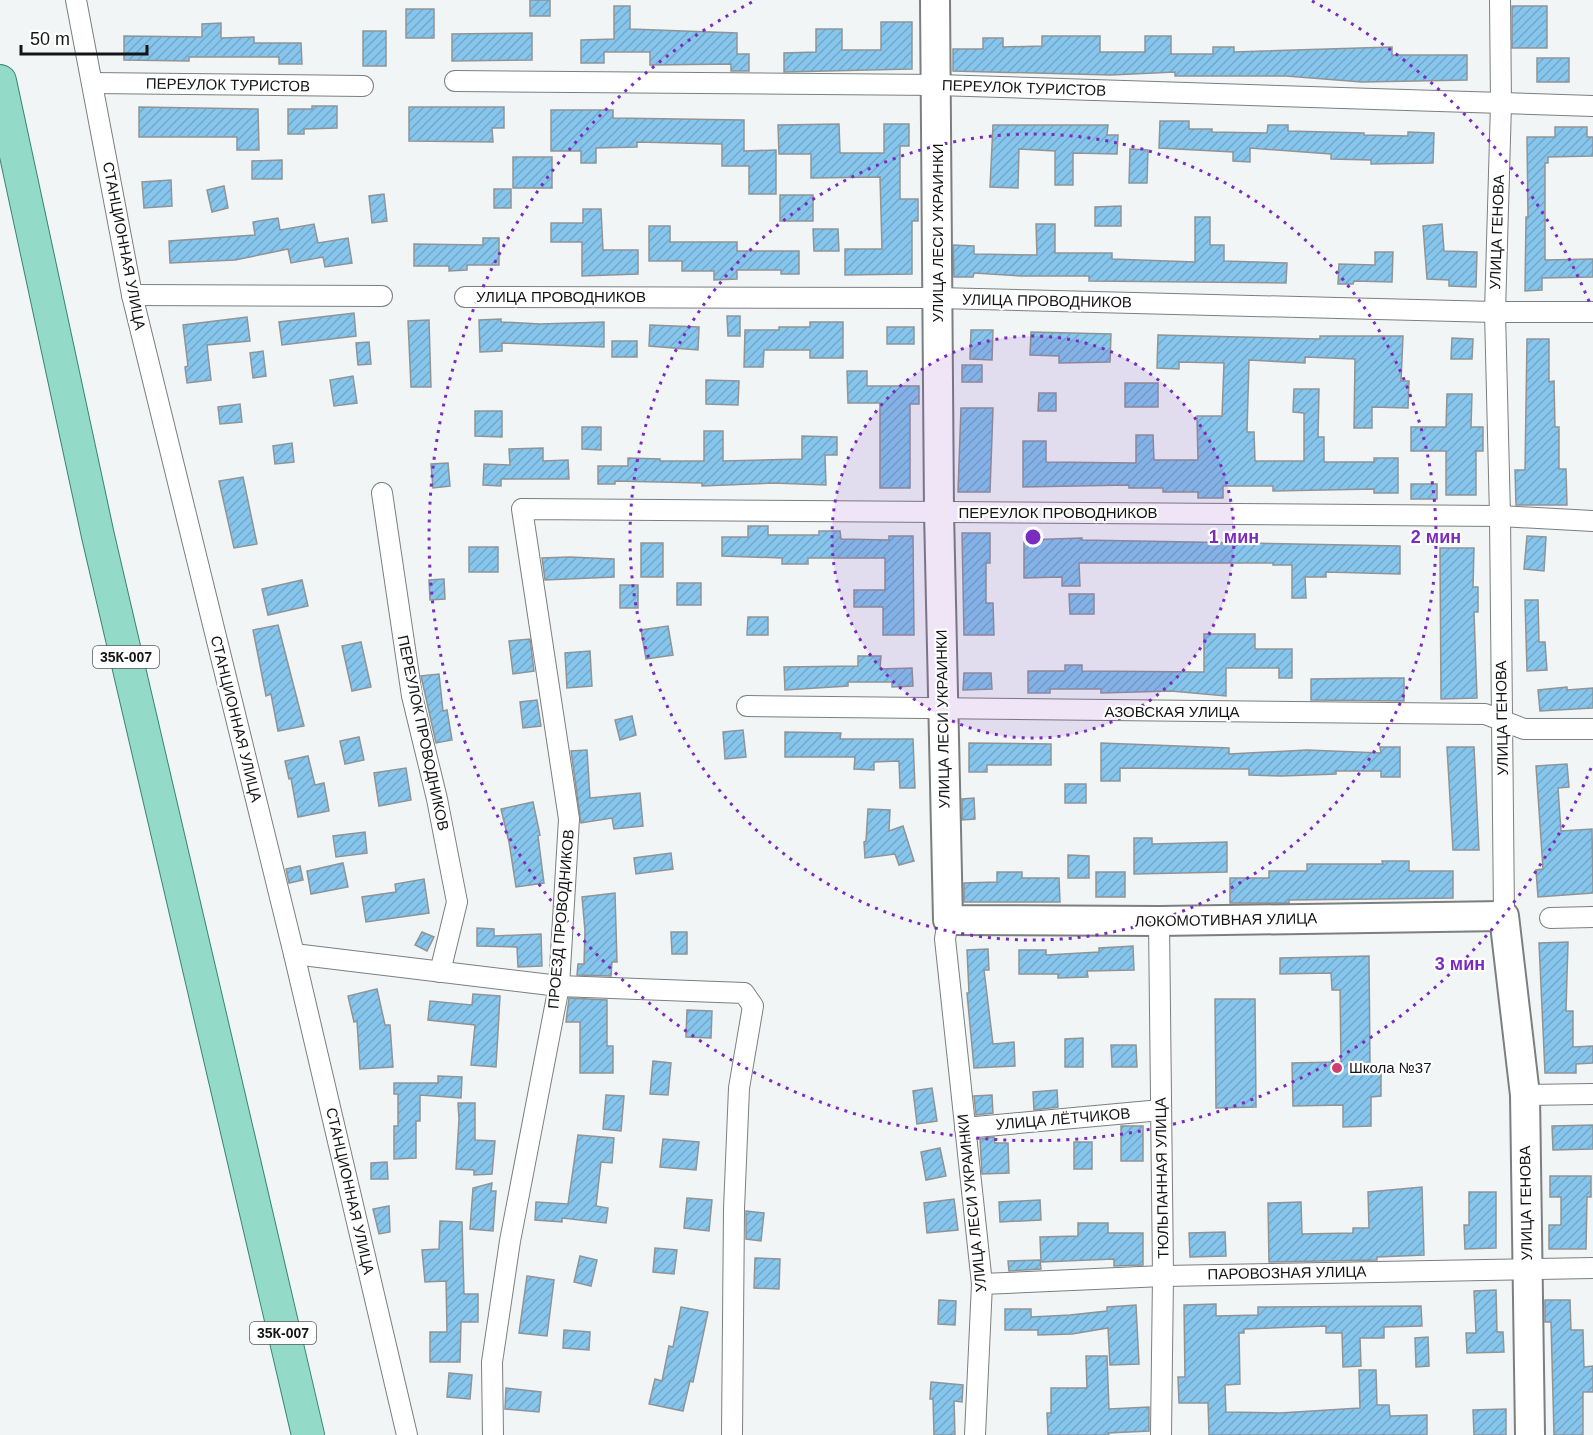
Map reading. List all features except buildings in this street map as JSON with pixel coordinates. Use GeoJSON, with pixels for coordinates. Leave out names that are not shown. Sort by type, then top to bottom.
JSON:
{"type":"FeatureCollection","features":[{"type":"Feature","properties":{"kind":"main road","name":"УЛИЦА ЛЕСИ УКРАИНКИ"},"geometry":{"type":"LineString","coordinates":[[936,0],[939,512],[948,920]]}},
{"type":"Feature","properties":{"kind":"main road","name":"35К-007"},"geometry":{"type":"LineString","coordinates":[[0,81],[98,536],[308,1435]]}},
{"type":"Feature","properties":{"kind":"main road","name":"ЛОКОМОТИВНАЯ УЛИЦА"},"geometry":{"type":"LineString","coordinates":[[948,920],[1159,921],[1504,916]]}},
{"type":"Feature","properties":{"kind":"main road","name":"УЛИЦА ГЕНОВА"},"geometry":{"type":"LineString","coordinates":[[1504,916],[1525,1095],[1530,1435]]}},
{"type":"Feature","properties":{"kind":"street","name":"СТАНЦИОННАЯ УЛИЦА"},"geometry":{"type":"LineString","coordinates":[[76,0],[132,295],[294,954],[407,1435]]}},
{"type":"Feature","properties":{"kind":"street","name":"УЛИЦА ГЕНОВА"},"geometry":{"type":"LineString","coordinates":[[1500,0],[1501,104],[1495,312],[1500,516],[1504,916]]}},
{"type":"Feature","properties":{"kind":"street","name":"ПЕРЕУЛОК ТУРИСТОВ"},"geometry":{"type":"LineString","coordinates":[[455,81],[937,85],[1593,106]]}},
{"type":"Feature","properties":{"kind":"street","name":"ПЕРЕУЛОК ТУРИСТОВ"},"geometry":{"type":"LineString","coordinates":[[92,83],[363,86]]}},
{"type":"Feature","properties":{"kind":"street"},"geometry":{"type":"LineString","coordinates":[[132,295],[382,296]]}},
{"type":"Feature","properties":{"kind":"street","name":"УЛИЦА ПРОВОДНИКОВ"},"geometry":{"type":"LineString","coordinates":[[465,297],[938,298],[1495,312],[1593,312]]}},
{"type":"Feature","properties":{"kind":"street","name":"ПЕРЕУЛОК ПРОВОДНИКОВ"},"geometry":{"type":"LineString","coordinates":[[382,493],[412,696],[437,799],[457,902],[440,972]]}},
{"type":"Feature","properties":{"kind":"street","name":"ПЕРЕУЛОК ПРОВОДНИКОВ"},"geometry":{"type":"LineString","coordinates":[[522,509],[1500,516],[1593,521]]}},
{"type":"Feature","properties":{"kind":"street","name":"ПРОЕЗД ПРОВОДНИКОВ"},"geometry":{"type":"LineString","coordinates":[[494,1435],[492,1362],[510,1241],[559,986],[569,819],[522,509]]}},
{"type":"Feature","properties":{"kind":"street","name":"АЗОВСКАЯ УЛИЦА"},"geometry":{"type":"LineString","coordinates":[[747,706],[943,710],[1485,714],[1524,729],[1593,729]]}},
{"type":"Feature","properties":{"kind":"street"},"geometry":{"type":"LineString","coordinates":[[1550,918],[1593,917]]}},
{"type":"Feature","properties":{"kind":"street","name":"УЛИЦА ЛЕСИ УКРАИНКИ"},"geometry":{"type":"LineString","coordinates":[[948,920],[945,939],[982,1284],[975,1435]]}},
{"type":"Feature","properties":{"kind":"street","name":"ТЮЛЬПАННАЯ УЛИЦА"},"geometry":{"type":"LineString","coordinates":[[1159,921],[1163,1276],[1161,1435]]}},
{"type":"Feature","properties":{"kind":"street"},"geometry":{"type":"LineString","coordinates":[[294,954],[559,986],[744,993],[753,1006],[739,1088],[734,1209],[732,1435]]}},
{"type":"Feature","properties":{"kind":"street"},"geometry":{"type":"LineString","coordinates":[[1525,1095],[1593,1094]]}},
{"type":"Feature","properties":{"kind":"street","name":"УЛИЦА ЛЁТЧИКОВ"},"geometry":{"type":"LineString","coordinates":[[965,1128],[1161,1110]]}},
{"type":"Feature","properties":{"kind":"street","name":"ПАРОВОЗНАЯ УЛИЦА"},"geometry":{"type":"LineString","coordinates":[[982,1284],[1163,1276],[1593,1268]]}},
{"type":"Feature","properties":{"kind":"place","name":"Школа №37"},"geometry":{"type":"Point","coordinates":[1337,1068]}}]}
